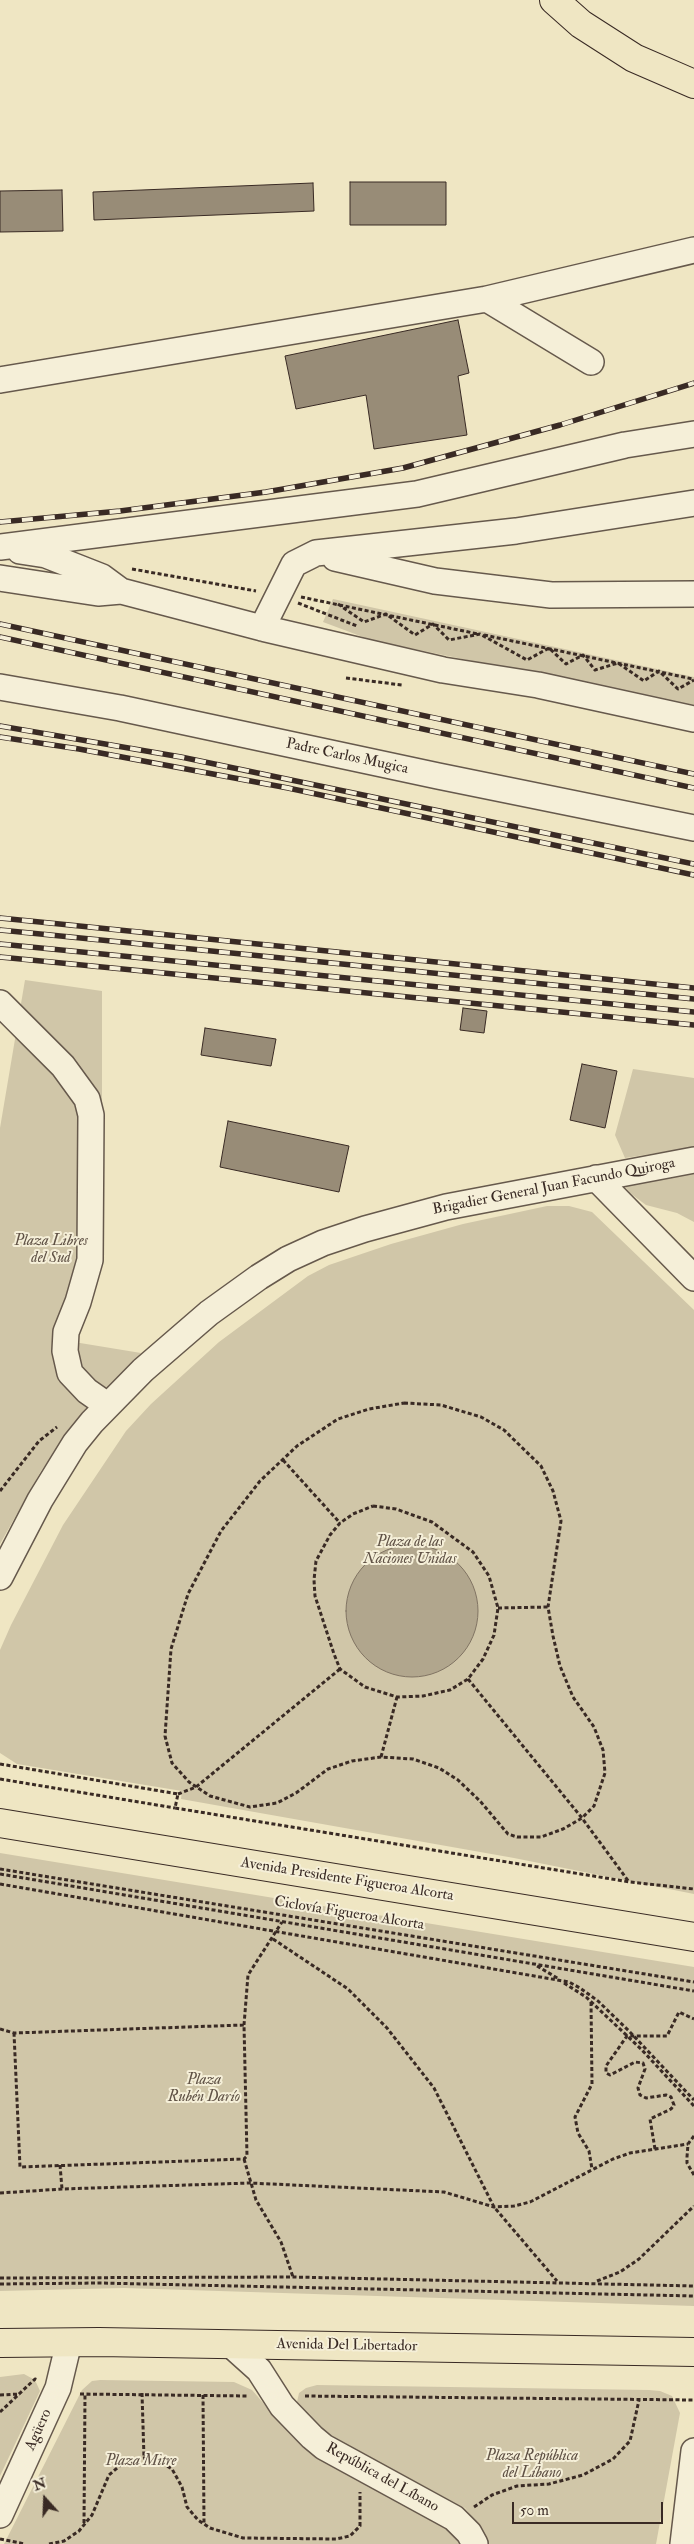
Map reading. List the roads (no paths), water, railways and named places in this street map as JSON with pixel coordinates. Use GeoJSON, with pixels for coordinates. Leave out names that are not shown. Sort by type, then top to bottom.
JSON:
{"type":"FeatureCollection","features":[{"type":"Feature","properties":{"kind":"main road"},"geometry":{"type":"LineString","coordinates":[[554,0],[581,24],[634,58],[694,84]]}},
{"type":"Feature","properties":{"kind":"main road","name":"Avenida Presidente Figueroa Alcorta"},"geometry":{"type":"LineString","coordinates":[[0,1823],[694,1937]]}},
{"type":"Feature","properties":{"kind":"main road","name":"Avenida Del Libertador"},"geometry":{"type":"LineString","coordinates":[[0,2343],[230,2344],[694,2352]]}},
{"type":"Feature","properties":{"kind":"street"},"geometry":{"type":"LineString","coordinates":[[0,380],[487,299],[694,250]]}},
{"type":"Feature","properties":{"kind":"street"},"geometry":{"type":"LineString","coordinates":[[487,299],[591,362]]}},
{"type":"Feature","properties":{"kind":"street"},"geometry":{"type":"LineString","coordinates":[[0,547],[417,494],[625,445],[694,434]]}},
{"type":"Feature","properties":{"kind":"street"},"geometry":{"type":"LineString","coordinates":[[262,628],[294,564],[316,554],[516,531],[694,503]]}},
{"type":"Feature","properties":{"kind":"street"},"geometry":{"type":"LineString","coordinates":[[0,547],[46,555],[102,577],[123,579],[262,628],[443,670],[538,685],[694,720]]}},
{"type":"Feature","properties":{"kind":"street"},"geometry":{"type":"LineString","coordinates":[[316,554],[435,581],[551,595],[694,594]]}},
{"type":"Feature","properties":{"kind":"street"},"geometry":{"type":"LineString","coordinates":[[0,578],[98,593],[123,579]]}},
{"type":"Feature","properties":{"kind":"street","name":"Padre Carlos Mugica"},"geometry":{"type":"LineString","coordinates":[[0,687],[120,708],[694,828]]}},
{"type":"Feature","properties":{"kind":"street"},"geometry":{"type":"LineString","coordinates":[[0,1003],[63,1066],[86,1099],[91,1115],[90,1260],[78,1302],[66,1332],[65,1351],[70,1372],[87,1391],[107,1405]]}},
{"type":"Feature","properties":{"kind":"street","name":"Brigadier General Juan Facundo Quiroga"},"geometry":{"type":"LineString","coordinates":[[0,1577],[60,1466],[80,1436],[107,1405],[209,1313],[259,1276],[323,1243],[365,1229],[446,1207],[694,1160]]}},
{"type":"Feature","properties":{"kind":"street"},"geometry":{"type":"LineString","coordinates":[[596,1178],[694,1278]]}},
{"type":"Feature","properties":{"kind":"street","name":"Agüero"},"geometry":{"type":"LineString","coordinates":[[0,2515],[58,2388],[69,2342]]}},
{"type":"Feature","properties":{"kind":"street","name":"República del Líbano"},"geometry":{"type":"LineString","coordinates":[[230,2344],[259,2370],[289,2416],[324,2447],[454,2518],[469,2533],[474,2544]]}},
{"type":"Feature","properties":{"kind":"street"},"geometry":{"type":"LineString","coordinates":[[683,2544],[694,2452]]}},
{"type":"Feature","properties":{"kind":"railway"},"geometry":{"type":"LineString","coordinates":[[0,522],[120,511],[266,492],[403,468],[560,425],[694,383]]}},
{"type":"Feature","properties":{"kind":"railway"},"geometry":{"type":"LineString","coordinates":[[0,624],[694,774]]}},
{"type":"Feature","properties":{"kind":"railway"},"geometry":{"type":"LineString","coordinates":[[0,637],[694,788]]}},
{"type":"Feature","properties":{"kind":"railway"},"geometry":{"type":"LineString","coordinates":[[0,726],[181,757],[694,864]]}},
{"type":"Feature","properties":{"kind":"railway"},"geometry":{"type":"LineString","coordinates":[[0,737],[79,749],[288,788],[694,875]]}},
{"type":"Feature","properties":{"kind":"railway"},"geometry":{"type":"LineString","coordinates":[[0,918],[694,988]]}},
{"type":"Feature","properties":{"kind":"railway"},"geometry":{"type":"LineString","coordinates":[[0,930],[694,999]]}},
{"type":"Feature","properties":{"kind":"railway"},"geometry":{"type":"LineString","coordinates":[[0,944],[694,1012]]}},
{"type":"Feature","properties":{"kind":"railway"},"geometry":{"type":"LineString","coordinates":[[0,957],[694,1025]]}},
{"type":"Feature","properties":{"kind":"park label","name":"Plaza Libres del Sud"},"geometry":{"type":"Point","coordinates":[51,1250]}},
{"type":"Feature","properties":{"kind":"park label","name":"Plaza de las Naciones Unidas"},"geometry":{"type":"Point","coordinates":[410,1552]}},
{"type":"Feature","properties":{"kind":"park label","name":"Plaza Rubén Darío"},"geometry":{"type":"Point","coordinates":[204,2090]}},
{"type":"Feature","properties":{"kind":"park label","name":"Plaza Mitre"},"geometry":{"type":"Point","coordinates":[141,2462]}},
{"type":"Feature","properties":{"kind":"park label","name":"Plaza República del Líbano"},"geometry":{"type":"Point","coordinates":[532,2466]}}]}
